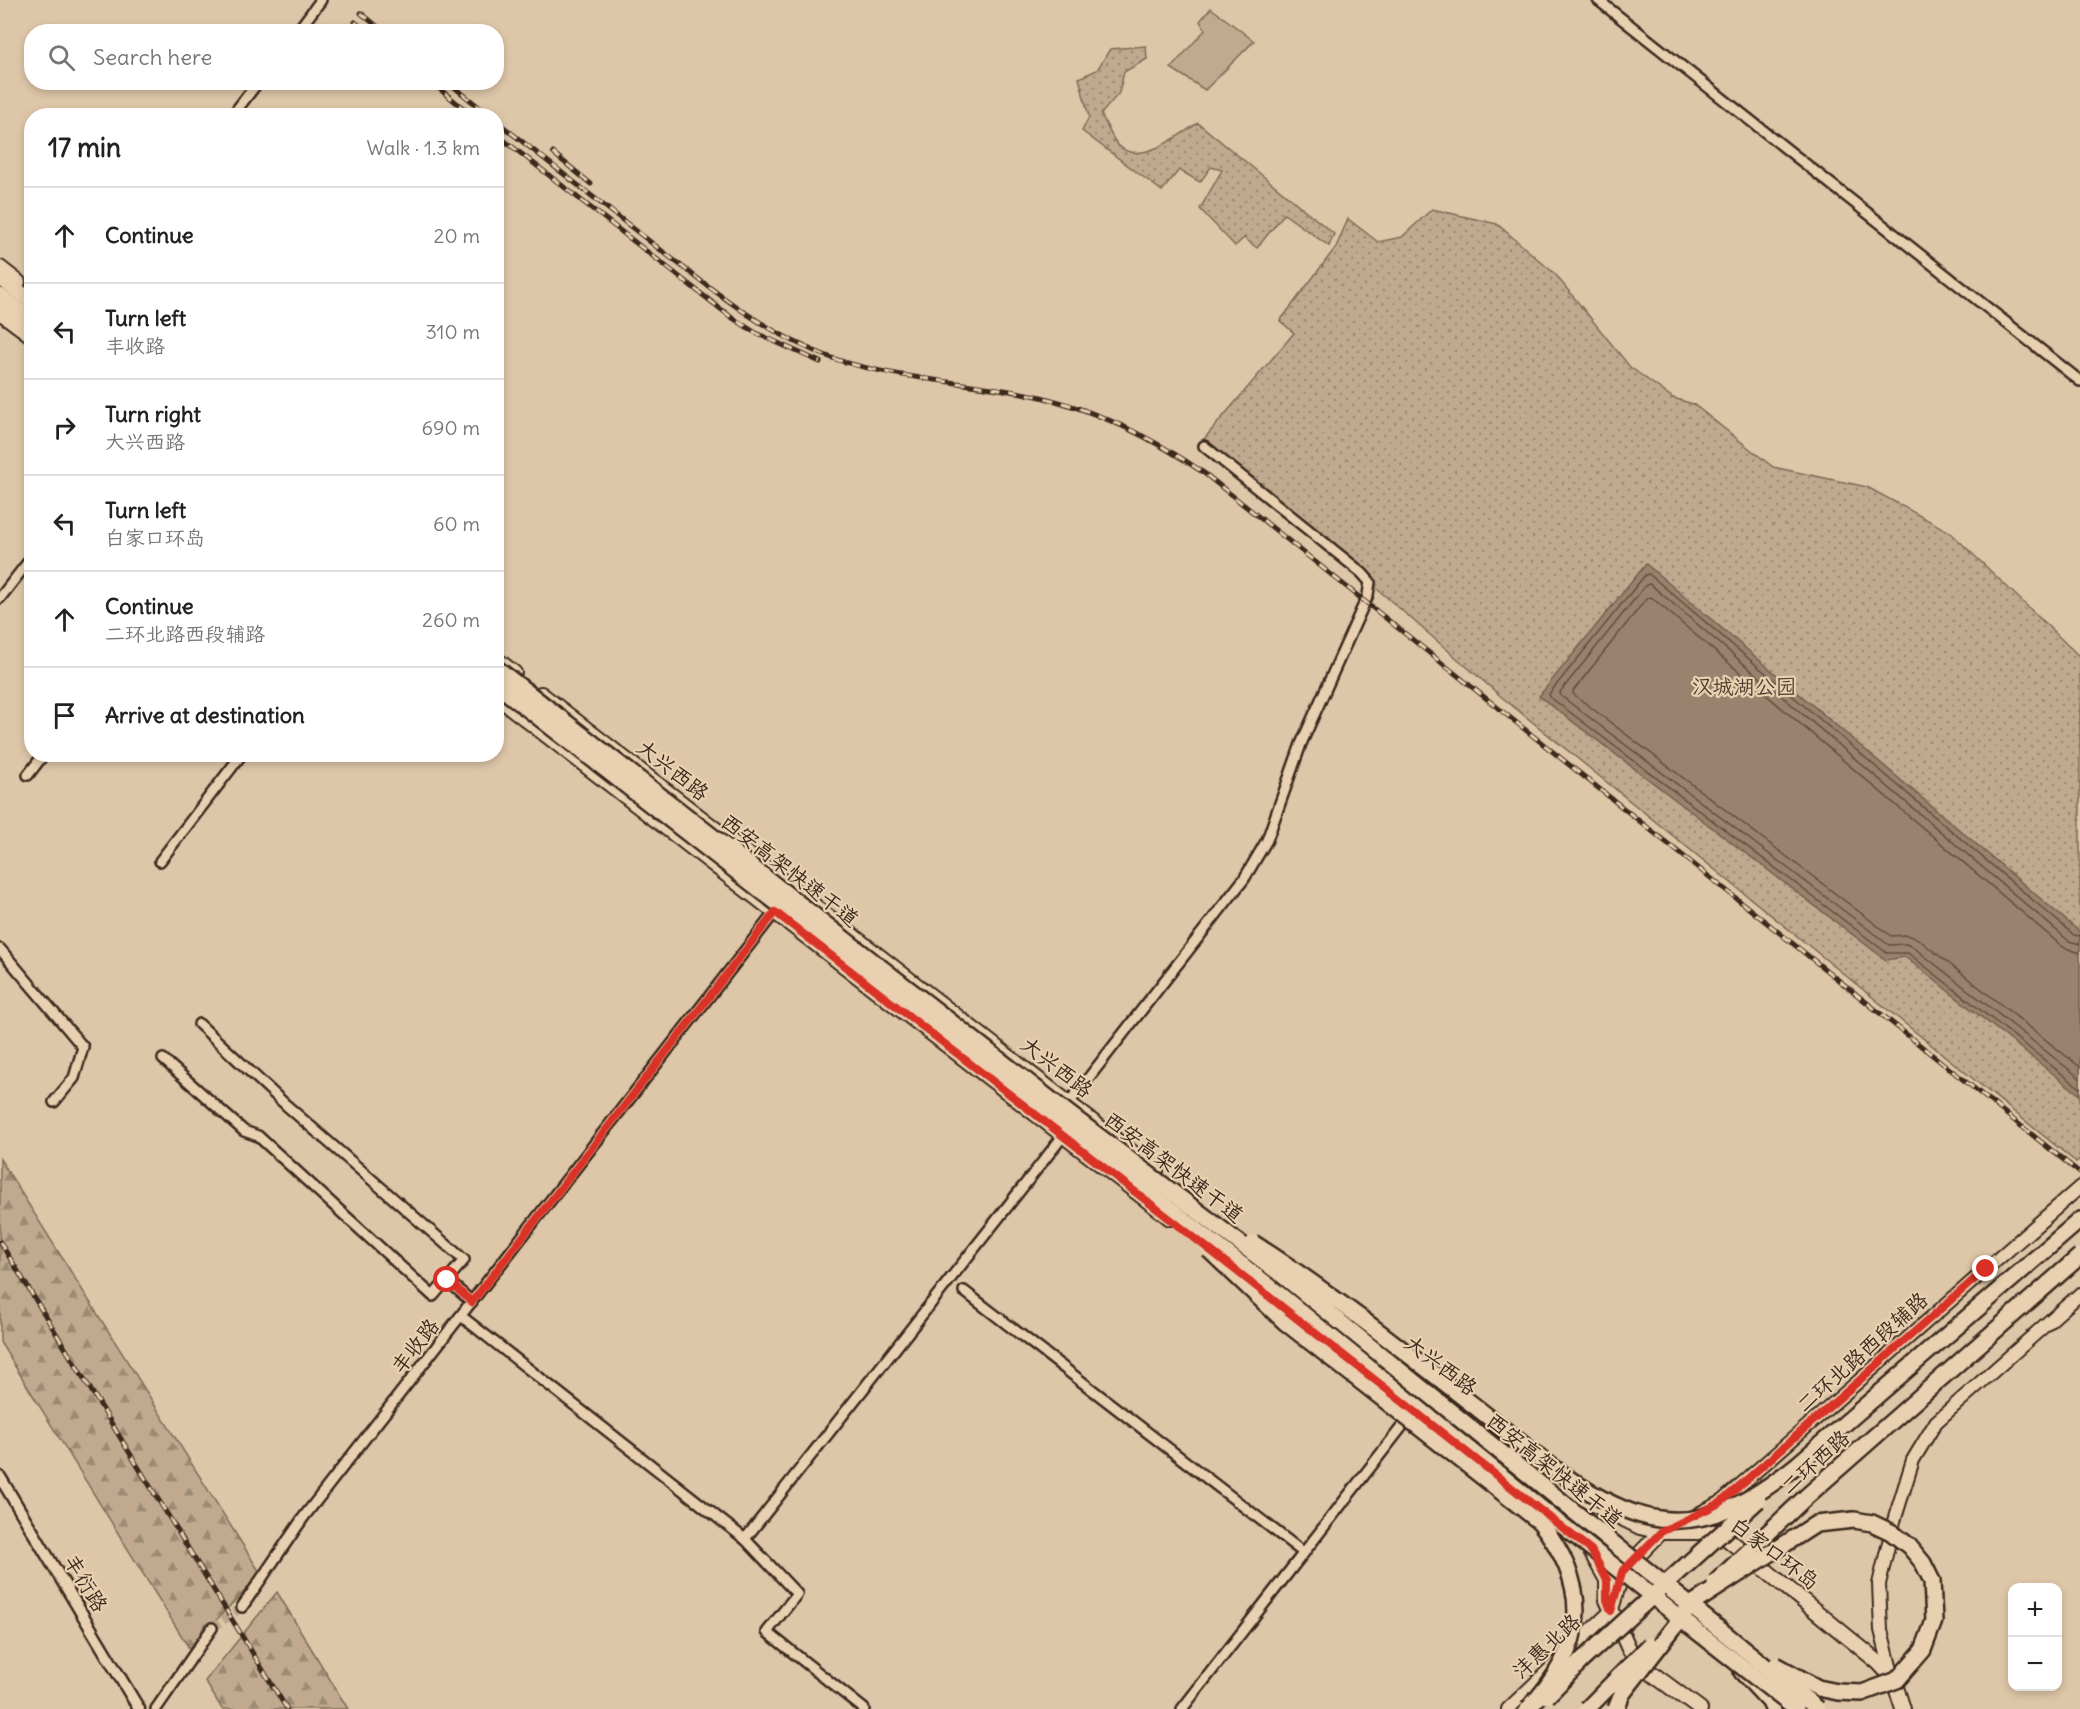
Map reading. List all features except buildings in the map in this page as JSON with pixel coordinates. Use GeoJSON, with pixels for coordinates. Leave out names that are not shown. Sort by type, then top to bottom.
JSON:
{"type":"FeatureCollection","features":[{"type":"Feature","properties":{"kind":"highway"},"geometry":{"type":"LineString","coordinates":[[0,277],[24,296]]}},
{"type":"Feature","properties":{"kind":"highway"},"geometry":{"type":"LineString","coordinates":[[0,296],[24,315]]}},
{"type":"Feature","properties":{"kind":"highway","name":"西安高架快速干道"},"geometry":{"type":"LineString","coordinates":[[504,674],[1069,1114],[1157,1189],[1720,1651],[1796,1709]]}},
{"type":"Feature","properties":{"kind":"highway","name":"西安高架快速干道"},"geometry":{"type":"LineString","coordinates":[[504,690],[1157,1189],[1282,1275],[1818,1709]]}},
{"type":"Feature","properties":{"kind":"highway"},"geometry":{"type":"LineString","coordinates":[[1157,1189],[1311,1280],[1553,1467],[1626,1512],[1658,1519],[1680,1520],[1724,1511],[1759,1494],[1798,1464]]}},
{"type":"Feature","properties":{"kind":"highway"},"geometry":{"type":"LineString","coordinates":[[1157,1189],[1285,1322],[1540,1522],[1559,1546],[1573,1580],[1576,1627],[1573,1641],[1528,1709]]}},
{"type":"Feature","properties":{"kind":"highway","name":"二环西路"},"geometry":{"type":"LineString","coordinates":[[1535,1709],[1582,1660],[1798,1464],[2080,1220]]}},
{"type":"Feature","properties":{"kind":"highway","name":"二环西路"},"geometry":{"type":"LineString","coordinates":[[1587,1709],[1692,1604],[1807,1496],[2080,1256]]}},
{"type":"Feature","properties":{"kind":"highway"},"geometry":{"type":"LineString","coordinates":[[1616,1709],[1622,1694],[1692,1604],[1740,1575],[1800,1532],[1816,1524],[1839,1521],[1872,1523],[1891,1532],[1910,1546],[1923,1563],[1932,1581],[1934,1621],[1923,1650],[1897,1680],[1879,1688],[1862,1693],[1818,1688],[1767,1659],[1744,1651]]}},
{"type":"Feature","properties":{"kind":"highway"},"geometry":{"type":"LineString","coordinates":[[1720,1651],[1770,1702],[1773,1709]]}},
{"type":"Feature","properties":{"kind":"main road"},"geometry":{"type":"LineString","coordinates":[[0,268],[24,287]]}},
{"type":"Feature","properties":{"kind":"main road"},"geometry":{"type":"LineString","coordinates":[[0,312],[24,330]]}},
{"type":"Feature","properties":{"kind":"main road","name":"大兴西路"},"geometry":{"type":"LineString","coordinates":[[504,665],[1355,1326],[1585,1500],[1622,1520],[1661,1532]]}},
{"type":"Feature","properties":{"kind":"main road"},"geometry":{"type":"LineString","coordinates":[[504,702],[1591,1550],[1607,1580],[1607,1600],[1629,1649],[1639,1662],[1700,1709]]}},
{"type":"Feature","properties":{"kind":"main road","name":"二环北路西段辅路"},"geometry":{"type":"LineString","coordinates":[[1661,1532],[1720,1503],[2080,1187]]}},
{"type":"Feature","properties":{"kind":"main road"},"geometry":{"type":"LineString","coordinates":[[1893,1678],[1881,1630],[1879,1584],[1912,1460],[1936,1422],[2080,1294]]}},
{"type":"Feature","properties":{"kind":"main road"},"geometry":{"type":"LineString","coordinates":[[1611,1611],[1622,1572],[1661,1532]]}},
{"type":"Feature","properties":{"kind":"main road","name":"白家口环岛"},"geometry":{"type":"LineString","coordinates":[[1661,1532],[1719,1532],[1878,1662],[1893,1678],[1899,1705]]}},
{"type":"Feature","properties":{"kind":"main road","name":"沣惠北路"},"geometry":{"type":"LineString","coordinates":[[1508,1709],[1611,1611]]}},
{"type":"Feature","properties":{"kind":"street"},"geometry":{"type":"LineString","coordinates":[[303,24],[321,0]]}},
{"type":"Feature","properties":{"kind":"street"},"geometry":{"type":"LineString","coordinates":[[1598,0],[2080,381]]}},
{"type":"Feature","properties":{"kind":"street"},"geometry":{"type":"LineString","coordinates":[[238,108],[252,90]]}},
{"type":"Feature","properties":{"kind":"street"},"geometry":{"type":"LineString","coordinates":[[1069,1103],[1244,879],[1267,840],[1301,744],[1368,595],[1370,582],[1362,573],[1204,446]]}},
{"type":"Feature","properties":{"kind":"street"},"geometry":{"type":"LineString","coordinates":[[0,598],[24,568]]}},
{"type":"Feature","properties":{"kind":"street"},"geometry":{"type":"LineString","coordinates":[[28,775],[38,762]]}},
{"type":"Feature","properties":{"kind":"street"},"geometry":{"type":"LineString","coordinates":[[160,861],[236,762]]}},
{"type":"Feature","properties":{"kind":"street","name":"丰收路"},"geometry":{"type":"LineString","coordinates":[[242,1607],[303,1518],[775,912]]}},
{"type":"Feature","properties":{"kind":"street"},"geometry":{"type":"LineString","coordinates":[[0,949],[84,1047],[74,1078],[54,1102]]}},
{"type":"Feature","properties":{"kind":"street"},"geometry":{"type":"LineString","coordinates":[[163,1059],[244,1131],[258,1136],[433,1296],[464,1260],[286,1105],[199,1024]]}},
{"type":"Feature","properties":{"kind":"street"},"geometry":{"type":"LineString","coordinates":[[745,1539],[1063,1136]]}},
{"type":"Feature","properties":{"kind":"street"},"geometry":{"type":"LineString","coordinates":[[447,1280],[472,1302]]}},
{"type":"Feature","properties":{"kind":"street"},"geometry":{"type":"LineString","coordinates":[[964,1291],[1304,1553]]}},
{"type":"Feature","properties":{"kind":"street"},"geometry":{"type":"LineString","coordinates":[[461,1316],[745,1539],[797,1594],[766,1632],[864,1709]]}},
{"type":"Feature","properties":{"kind":"street"},"geometry":{"type":"LineString","coordinates":[[1182,1709],[1414,1411]]}},
{"type":"Feature","properties":{"kind":"street","name":"丰衍路"},"geometry":{"type":"LineString","coordinates":[[0,1477],[139,1709]]}},
{"type":"Feature","properties":{"kind":"street"},"geometry":{"type":"LineString","coordinates":[[156,1709],[212,1628]]}},
{"type":"Feature","properties":{"kind":"green space"},"geometry":{"type":"Polygon","coordinates":[[[1211,8],[1254,41],[1205,90],[1171,68],[1205,30],[1200,21],[1211,8]]]}},
{"type":"Feature","properties":{"kind":"green space"},"geometry":{"type":"Polygon","coordinates":[[[1146,46],[1147,59],[1124,72],[1119,93],[1101,114],[1117,144],[1136,153],[1147,151],[1170,141],[1198,123],[1334,234],[1329,246],[1284,214],[1257,248],[1244,238],[1235,246],[1200,209],[1222,170],[1211,167],[1200,182],[1179,170],[1162,191],[1082,131],[1089,117],[1079,78],[1097,70],[1110,49],[1146,46]]]}},
{"type":"Feature","properties":{"kind":"green space","name":"汉城湖公园"},"geometry":{"type":"Polygon","coordinates":[[[1432,209],[1497,224],[1555,274],[1630,367],[1673,398],[1693,404],[1773,467],[1867,487],[1950,532],[2080,657],[2080,1159],[2076,1162],[1504,699],[1204,439],[1294,333],[1280,321],[1336,247],[1348,219],[1378,242],[1402,237],[1432,209]]]}},
{"type":"Feature","properties":{"kind":"green space"},"geometry":{"type":"Polygon","coordinates":[[[0,1159],[261,1574],[189,1648],[0,1342],[0,1159]]]}},
{"type":"Feature","properties":{"kind":"green space"},"geometry":{"type":"Polygon","coordinates":[[[277,1592],[348,1709],[222,1709],[205,1681],[277,1592]]]}},
{"type":"Feature","properties":{"kind":"water"},"geometry":{"type":"Polygon","coordinates":[[[1646,564],[2080,932],[2080,1095],[1905,957],[1886,960],[1539,696],[1646,564]]]}},
{"type":"Feature","properties":{"kind":"tunnel"},"geometry":{"type":"LineString","coordinates":[[212,1628],[242,1607]]}},
{"type":"Feature","properties":{"kind":"railway"},"geometry":{"type":"LineString","coordinates":[[361,13],[374,24]]}},
{"type":"Feature","properties":{"kind":"railway"},"geometry":{"type":"LineString","coordinates":[[441,90],[463,108]]}},
{"type":"Feature","properties":{"kind":"railway"},"geometry":{"type":"LineString","coordinates":[[458,90],[480,108]]}},
{"type":"Feature","properties":{"kind":"railway"},"geometry":{"type":"LineString","coordinates":[[504,127],[717,293],[761,323],[807,348],[832,358],[884,372],[1015,392],[1063,403],[1126,428],[1165,448],[1204,473],[2080,1173]]}},
{"type":"Feature","properties":{"kind":"railway"},"geometry":{"type":"LineString","coordinates":[[504,140],[731,317],[756,333],[820,362]]}},
{"type":"Feature","properties":{"kind":"railway"},"geometry":{"type":"LineString","coordinates":[[553,153],[591,184]]}},
{"type":"Feature","properties":{"kind":"railway"},"geometry":{"type":"LineString","coordinates":[[0,1242],[287,1709]]}},
{"type":"Feature","properties":{"kind":"route"},"geometry":{"type":"LineString","coordinates":[[447,1280],[472,1302],[775,912],[1591,1550],[1607,1580],[1607,1600],[1611,1611],[1622,1572],[1661,1532],[1720,1503],[1986,1269]]}}]}
